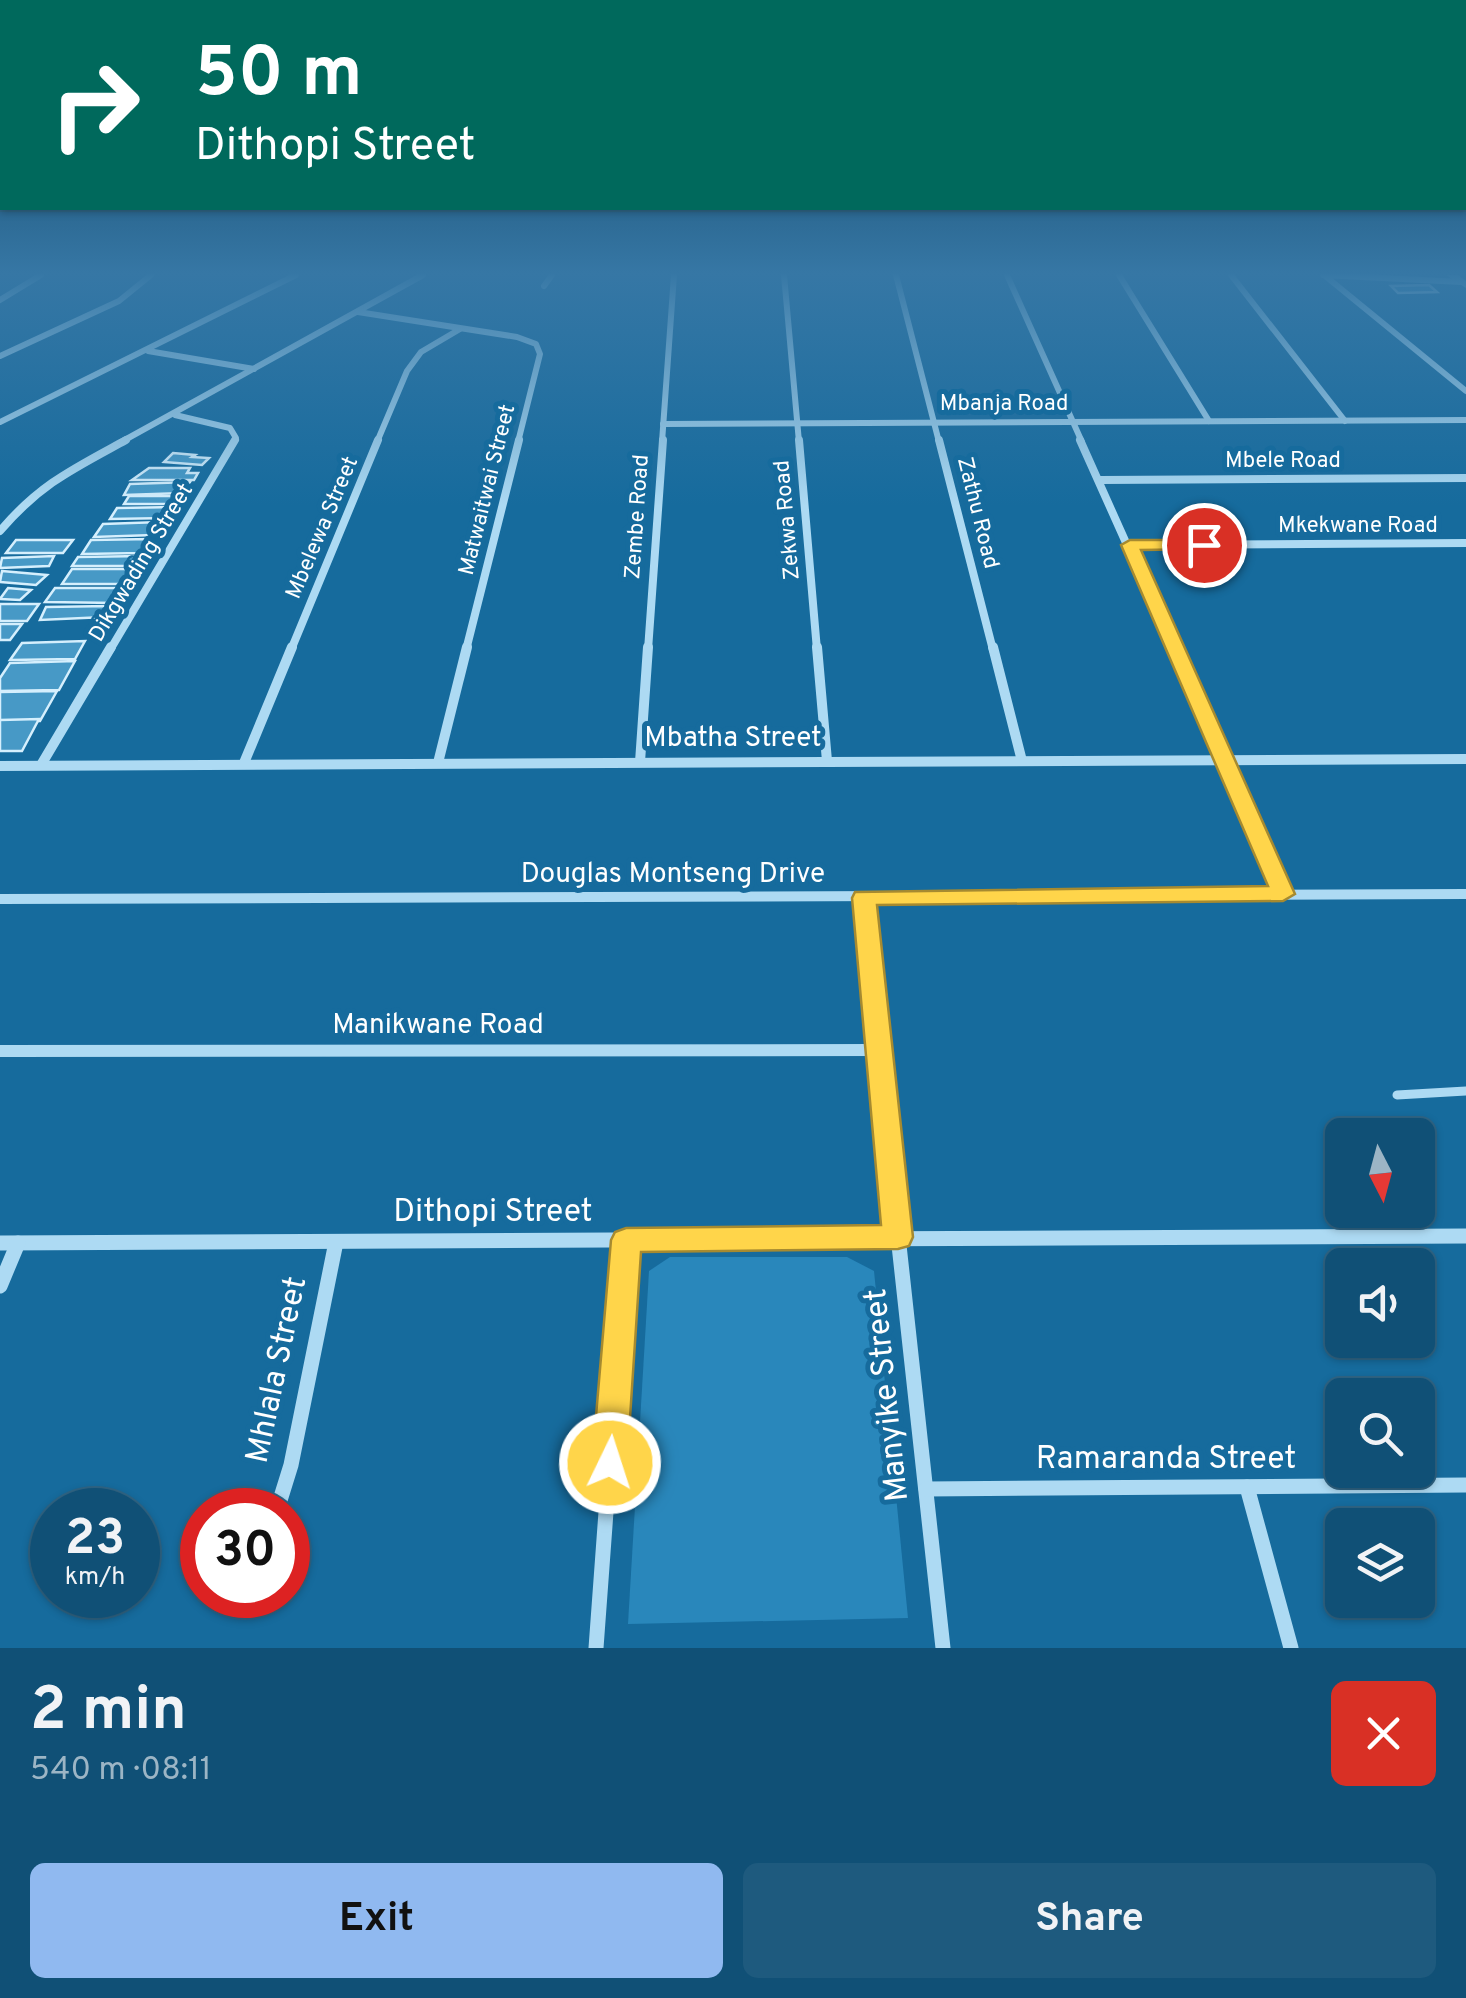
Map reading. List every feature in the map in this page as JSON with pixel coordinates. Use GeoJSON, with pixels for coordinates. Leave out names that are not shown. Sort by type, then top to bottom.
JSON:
{"type":"FeatureCollection","features":[{"type":"Feature","properties":{"kind":"street"},"geometry":{"type":"LineString","coordinates":[[0,422],[143,352]]}},
{"type":"Feature","properties":{"kind":"street"},"geometry":{"type":"LineString","coordinates":[[151,352],[255,369]]}},
{"type":"Feature","properties":{"kind":"street"},"geometry":{"type":"LineString","coordinates":[[0,530],[38,489],[286,352]]}},
{"type":"Feature","properties":{"kind":"street","name":"Mbelewa Street"},"geometry":{"type":"LineString","coordinates":[[244,763],[410,364],[422,352]]}},
{"type":"Feature","properties":{"kind":"street","name":"Matwaitwai Street"},"geometry":{"type":"LineString","coordinates":[[438,763],[539,352]]}},
{"type":"Feature","properties":{"kind":"street","name":"Zembe Road"},"geometry":{"type":"LineString","coordinates":[[640,762],[668,352]]}},
{"type":"Feature","properties":{"kind":"street","name":"Zekwa Road"},"geometry":{"type":"LineString","coordinates":[[791,352],[827,761]]}},
{"type":"Feature","properties":{"kind":"street","name":"Zathu Road"},"geometry":{"type":"LineString","coordinates":[[917,352],[1022,761]]}},
{"type":"Feature","properties":{"kind":"street"},"geometry":{"type":"LineString","coordinates":[[1042,352],[1283,894]]}},
{"type":"Feature","properties":{"kind":"street"},"geometry":{"type":"LineString","coordinates":[[1166,352],[1209,421]]}},
{"type":"Feature","properties":{"kind":"street"},"geometry":{"type":"LineString","coordinates":[[1291,352],[1345,421]]}},
{"type":"Feature","properties":{"kind":"street"},"geometry":{"type":"LineString","coordinates":[[1417,352],[1466,391]]}},
{"type":"Feature","properties":{"kind":"street","name":"Dikgwading Street"},"geometry":{"type":"LineString","coordinates":[[41,766],[236,438],[230,428],[174,414]]}},
{"type":"Feature","properties":{"kind":"street","name":"Mbanja Road"},"geometry":{"type":"LineString","coordinates":[[663,424],[1466,420]]}},
{"type":"Feature","properties":{"kind":"street","name":"Mbele Road"},"geometry":{"type":"LineString","coordinates":[[1100,480],[1466,478]]}},
{"type":"Feature","properties":{"kind":"street","name":"Mkekwane Road"},"geometry":{"type":"LineString","coordinates":[[1130,545],[1466,543]]}},
{"type":"Feature","properties":{"kind":"street","name":"Mbatha Street"},"geometry":{"type":"LineString","coordinates":[[0,766],[1466,759]]}},
{"type":"Feature","properties":{"kind":"street","name":"Douglas Montseng Drive"},"geometry":{"type":"LineString","coordinates":[[0,899],[1466,894]]}},
{"type":"Feature","properties":{"kind":"street","name":"Manyike Street"},"geometry":{"type":"LineString","coordinates":[[864,898],[876,1050],[943,1648]]}},
{"type":"Feature","properties":{"kind":"street","name":"Manikwane Road"},"geometry":{"type":"LineString","coordinates":[[0,1052],[876,1050]]}},
{"type":"Feature","properties":{"kind":"street","name":"Dithopi Street"},"geometry":{"type":"LineString","coordinates":[[0,1243],[1466,1236]]}},
{"type":"Feature","properties":{"kind":"street"},"geometry":{"type":"LineString","coordinates":[[596,1648],[626,1240]]}},
{"type":"Feature","properties":{"kind":"street","name":"Mhlala Street"},"geometry":{"type":"LineString","coordinates":[[283,1488],[336,1242]]}},
{"type":"Feature","properties":{"kind":"street"},"geometry":{"type":"LineString","coordinates":[[0,1286],[18,1243]]}},
{"type":"Feature","properties":{"kind":"street","name":"Ramaranda Street"},"geometry":{"type":"LineString","coordinates":[[926,1489],[1466,1486]]}},
{"type":"Feature","properties":{"kind":"street"},"geometry":{"type":"LineString","coordinates":[[1246,1487],[1291,1648]]}},
{"type":"Feature","properties":{"kind":"lane"},"geometry":{"type":"LineString","coordinates":[[1397,1094],[1466,1091]]}},
{"type":"Feature","properties":{"kind":"shaded area"},"geometry":{"type":"Polygon","coordinates":[[[670,1257],[847,1257],[874,1271],[908,1618],[628,1624],[649,1271],[670,1257]]]}},
{"type":"Feature","properties":{"kind":"building"},"geometry":{"type":"Polygon","coordinates":[[[173,453],[209,458],[202,465],[164,462],[173,453]]]}},
{"type":"Feature","properties":{"kind":"building"},"geometry":{"type":"Polygon","coordinates":[[[149,468],[190,468],[187,473],[198,473],[194,480],[132,480],[149,468]]]}},
{"type":"Feature","properties":{"kind":"building"},"geometry":{"type":"Polygon","coordinates":[[[190,482],[184,493],[124,495],[130,484],[190,482]]]}},
{"type":"Feature","properties":{"kind":"building"},"geometry":{"type":"Polygon","coordinates":[[[129,496],[185,496],[180,504],[124,504],[129,496]]]}},
{"type":"Feature","properties":{"kind":"building"},"geometry":{"type":"Polygon","coordinates":[[[176,507],[170,518],[110,519],[117,508],[176,507]]]}},
{"type":"Feature","properties":{"kind":"building"},"geometry":{"type":"Polygon","coordinates":[[[160,522],[154,535],[94,537],[103,524],[160,522]]]}},
{"type":"Feature","properties":{"kind":"building"},"geometry":{"type":"Polygon","coordinates":[[[151,539],[144,553],[82,554],[91,540],[151,539]]]}},
{"type":"Feature","properties":{"kind":"building"},"geometry":{"type":"Polygon","coordinates":[[[16,540],[73,540],[63,553],[6,553],[16,540]]]}},
{"type":"Feature","properties":{"kind":"building"},"geometry":{"type":"Polygon","coordinates":[[[54,556],[49,566],[0,568],[2,558],[54,556]]]}},
{"type":"Feature","properties":{"kind":"building"},"geometry":{"type":"Polygon","coordinates":[[[141,556],[135,566],[72,566],[78,557],[141,556]]]}},
{"type":"Feature","properties":{"kind":"building"},"geometry":{"type":"Polygon","coordinates":[[[72,569],[137,569],[128,584],[62,584],[72,569]]]}},
{"type":"Feature","properties":{"kind":"building"},"geometry":{"type":"Polygon","coordinates":[[[2,571],[47,575],[36,585],[0,582],[2,571]]]}},
{"type":"Feature","properties":{"kind":"building"},"geometry":{"type":"Polygon","coordinates":[[[8,588],[31,590],[20,600],[0,599],[8,588]]]}},
{"type":"Feature","properties":{"kind":"building"},"geometry":{"type":"Polygon","coordinates":[[[55,588],[126,588],[117,603],[45,602],[55,588]]]}},
{"type":"Feature","properties":{"kind":"building"},"geometry":{"type":"Polygon","coordinates":[[[0,604],[39,604],[27,621],[0,621],[0,604]]]}},
{"type":"Feature","properties":{"kind":"building"},"geometry":{"type":"Polygon","coordinates":[[[108,606],[105,617],[40,620],[46,607],[108,606]]]}},
{"type":"Feature","properties":{"kind":"building"},"geometry":{"type":"Polygon","coordinates":[[[0,624],[22,624],[10,640],[0,640],[0,624]]]}},
{"type":"Feature","properties":{"kind":"building"},"geometry":{"type":"Polygon","coordinates":[[[85,641],[75,659],[10,660],[22,643],[85,641]]]}},
{"type":"Feature","properties":{"kind":"building"},"geometry":{"type":"Polygon","coordinates":[[[75,661],[59,690],[0,691],[0,678],[10,663],[75,661]]]}},
{"type":"Feature","properties":{"kind":"building"},"geometry":{"type":"Polygon","coordinates":[[[57,691],[40,721],[0,721],[0,692],[57,691]]]}},
{"type":"Feature","properties":{"kind":"building"},"geometry":{"type":"Polygon","coordinates":[[[39,719],[22,751],[0,751],[0,720],[39,719]]]}},
{"type":"Feature","properties":{"kind":"route"},"geometry":{"type":"LineString","coordinates":[[610,1463],[626,1240],[898,1237],[876,1050],[864,898],[1283,894],[1130,545],[1204,545]]}}]}
